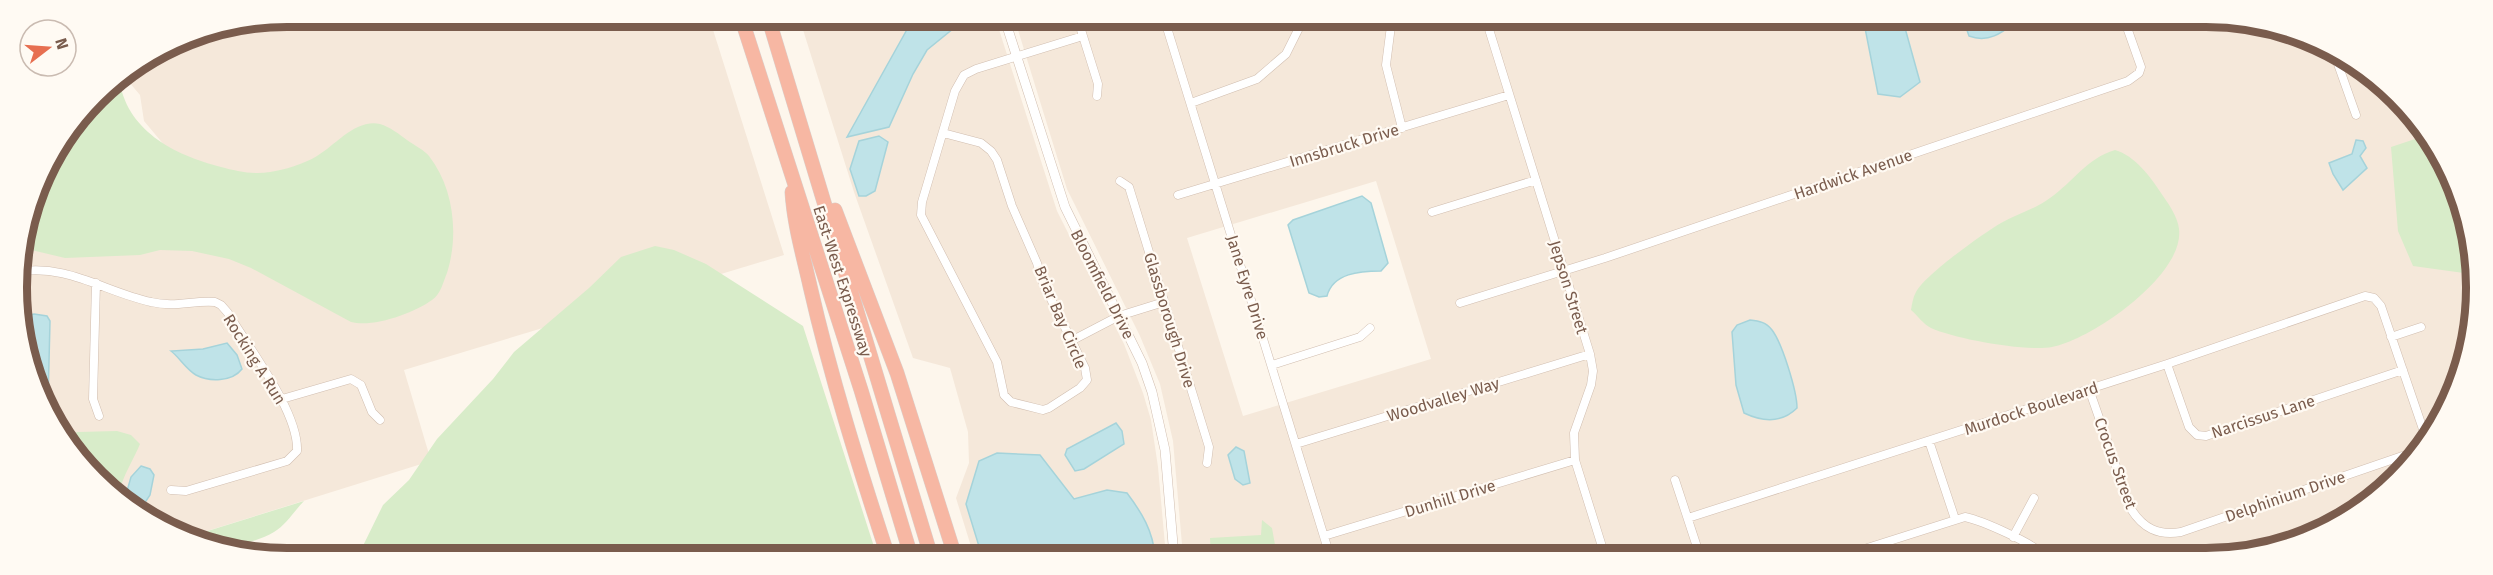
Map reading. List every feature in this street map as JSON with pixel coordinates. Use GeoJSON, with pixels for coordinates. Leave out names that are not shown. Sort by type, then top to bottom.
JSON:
{"type":"FeatureCollection","features":[{"type":"Feature","properties":{"kind":"highway","name":"East-West Expressway"},"geometry":{"type":"LineString","coordinates":[[744,27],[861,390],[909,548]]}},
{"type":"Feature","properties":{"kind":"highway","name":"East-West Expressway"},"geometry":{"type":"LineString","coordinates":[[771,27],[929,548]]}},
{"type":"Feature","properties":{"kind":"highway"},"geometry":{"type":"LineString","coordinates":[[816,172],[828,193],[884,335],[952,548]]}},
{"type":"Feature","properties":{"kind":"highway"},"geometry":{"type":"LineString","coordinates":[[791,175],[793,212],[818,318],[839,398],[886,548]]}},
{"type":"Feature","properties":{"kind":"street","name":"Bloomfield Drive"},"geometry":{"type":"LineString","coordinates":[[1007,27],[1065,207],[1142,363],[1159,418],[1166,459],[1173,548]]}},
{"type":"Feature","properties":{"kind":"street"},"geometry":{"type":"LineString","coordinates":[[1080,27],[1098,84],[1097,96]]}},
{"type":"Feature","properties":{"kind":"street","name":"Jane Eyre Drive"},"geometry":{"type":"LineString","coordinates":[[1167,27],[1328,548]]}},
{"type":"Feature","properties":{"kind":"street"},"geometry":{"type":"LineString","coordinates":[[1191,104],[1257,79],[1286,54],[1300,27]]}},
{"type":"Feature","properties":{"kind":"street"},"geometry":{"type":"LineString","coordinates":[[1391,27],[1386,65],[1402,128]]}},
{"type":"Feature","properties":{"kind":"street","name":"Jepson Street"},"geometry":{"type":"LineString","coordinates":[[1488,27],[1590,354],[1593,370],[1592,385],[1574,433],[1575,460],[1602,547]]}},
{"type":"Feature","properties":{"kind":"street","name":"Hardwick Avenue"},"geometry":{"type":"LineString","coordinates":[[1460,303],[1564,271],[2128,81],[2139,73],[2139,60],[2127,27]]}},
{"type":"Feature","properties":{"kind":"street"},"geometry":{"type":"LineString","coordinates":[[1016,56],[1083,36]]}},
{"type":"Feature","properties":{"kind":"street","name":"Briar Bay Circle"},"geometry":{"type":"LineString","coordinates":[[943,133],[981,143],[997,160],[1012,206],[1037,263],[1043,283],[1085,368],[1086,380],[1080,388],[1043,410],[1011,402],[1004,395],[997,362],[921,215],[922,202],[955,91],[964,75],[1016,56]]}},
{"type":"Feature","properties":{"kind":"street"},"geometry":{"type":"LineString","coordinates":[[2337,62],[2356,115]]}},
{"type":"Feature","properties":{"kind":"street","name":"Innsbruck Drive"},"geometry":{"type":"LineString","coordinates":[[1178,195],[1509,95]]}},
{"type":"Feature","properties":{"kind":"street","name":"Glassborough Drive"},"geometry":{"type":"LineString","coordinates":[[1120,180],[1129,187],[1209,447],[1207,463]]}},
{"type":"Feature","properties":{"kind":"street"},"geometry":{"type":"LineString","coordinates":[[1432,212],[1536,180]]}},
{"type":"Feature","properties":{"kind":"street","name":"Rocking A Run"},"geometry":{"type":"LineString","coordinates":[[28,271],[62,272],[159,304],[185,305],[208,302],[221,305],[282,399],[297,445],[296,453],[292,459],[186,491],[171,490]]}},
{"type":"Feature","properties":{"kind":"street"},"geometry":{"type":"LineString","coordinates":[[96,283],[93,399],[99,416]]}},
{"type":"Feature","properties":{"kind":"street","name":"Murdock Boulevard"},"geometry":{"type":"LineString","coordinates":[[1688,519],[2167,364],[2365,296],[2374,298],[2381,306],[2391,337]]}},
{"type":"Feature","properties":{"kind":"street"},"geometry":{"type":"LineString","coordinates":[[1071,341],[1119,316],[1164,302]]}},
{"type":"Feature","properties":{"kind":"street"},"geometry":{"type":"LineString","coordinates":[[2421,327],[2391,337],[2423,430]]}},
{"type":"Feature","properties":{"kind":"street"},"geometry":{"type":"LineString","coordinates":[[1272,365],[1360,337],[1370,328]]}},
{"type":"Feature","properties":{"kind":"street","name":"Woodvalley Way"},"geometry":{"type":"LineString","coordinates":[[1296,444],[1590,354]]}},
{"type":"Feature","properties":{"kind":"street","name":"Narcissus Lane"},"geometry":{"type":"LineString","coordinates":[[2167,364],[2188,427],[2197,435],[2206,436],[2403,370]]}},
{"type":"Feature","properties":{"kind":"street"},"geometry":{"type":"LineString","coordinates":[[282,399],[351,379],[361,385],[372,412],[380,420]]}},
{"type":"Feature","properties":{"kind":"street","name":"Crocus Street"},"geometry":{"type":"LineString","coordinates":[[2089,389],[2131,509],[2140,523],[2152,530]]}},
{"type":"Feature","properties":{"kind":"street"},"geometry":{"type":"LineString","coordinates":[[1929,441],[1955,519]]}},
{"type":"Feature","properties":{"kind":"street","name":"Delphinium Drive"},"geometry":{"type":"LineString","coordinates":[[2152,530],[2168,534],[2181,532],[2404,455]]}},
{"type":"Feature","properties":{"kind":"street","name":"Dunhill Drive"},"geometry":{"type":"LineString","coordinates":[[1324,536],[1575,460]]}},
{"type":"Feature","properties":{"kind":"street"},"geometry":{"type":"LineString","coordinates":[[1676,480],[1697,548]]}},
{"type":"Feature","properties":{"kind":"street"},"geometry":{"type":"LineString","coordinates":[[2013,537],[2034,498]]}},
{"type":"Feature","properties":{"kind":"street"},"geometry":{"type":"LineString","coordinates":[[1868,548],[1965,517],[2035,548]]}},
{"type":"Feature","properties":{"kind":"shaded area"},"geometry":{"type":"Polygon","coordinates":[[[288,27],[712,27],[784,255],[404,370],[431,461],[201,533],[157,513],[129,494],[103,472],[81,446],[62,418],[47,387],[36,355],[29,322],[27,288],[29,253],[36,220],[49,183],[165,146],[144,121],[140,95],[128,81],[157,62],[204,41],[253,29],[288,27]]]}},
{"type":"Feature","properties":{"kind":"shaded area"},"geometry":{"type":"Polygon","coordinates":[[[802,27],[998,27],[1057,211],[1124,344],[1143,393],[1151,420],[1158,467],[1165,548],[972,548],[956,498],[969,463],[968,432],[950,368],[913,358],[854,192],[802,27]]]}},
{"type":"Feature","properties":{"kind":"shaded area"},"geometry":{"type":"Polygon","coordinates":[[[1017,27],[2206,27],[2240,29],[2273,36],[2321,54],[2350,71],[2390,103],[2422,143],[2446,188],[2461,237],[2466,288],[2461,338],[2446,387],[2422,432],[2390,472],[2350,504],[2305,528],[2256,543],[2206,548],[1182,548],[1173,441],[1160,384],[1140,336],[1067,189],[1017,27]],[[1376,181],[1187,238],[1243,416],[1431,359],[1376,181]]]}},
{"type":"Feature","properties":{"kind":"green space"},"geometry":{"type":"Polygon","coordinates":[[[121,88],[131,112],[142,126],[170,147],[203,162],[251,173],[281,170],[300,164],[317,156],[362,125],[380,124],[398,133],[429,156],[444,182],[452,212],[451,258],[438,295],[424,305],[404,314],[370,323],[351,322],[251,268],[229,259],[192,251],[160,250],[140,255],[65,258],[30,250],[41,204],[54,172],[71,143],[103,103],[121,88]]]}},
{"type":"Feature","properties":{"kind":"green space"},"geometry":{"type":"Polygon","coordinates":[[[2418,138],[2431,157],[2446,188],[2457,220],[2464,253],[2465,273],[2413,266],[2398,231],[2391,147],[2418,138]]]}},
{"type":"Feature","properties":{"kind":"green space"},"geometry":{"type":"Polygon","coordinates":[[[2115,150],[2129,157],[2147,174],[2172,210],[2179,229],[2177,247],[2167,266],[2152,285],[2132,303],[2111,319],[2069,342],[2041,348],[1991,344],[1942,332],[1928,326],[1911,310],[1915,294],[1922,284],[1955,255],[2001,223],[2044,202],[2088,164],[2115,150]]]}},
{"type":"Feature","properties":{"kind":"green space"},"geometry":{"type":"Polygon","coordinates":[[[655,246],[674,250],[706,264],[803,326],[874,548],[362,548],[383,505],[409,480],[437,439],[493,379],[514,352],[589,288],[621,257],[655,246]]]}},
{"type":"Feature","properties":{"kind":"green space"},"geometry":{"type":"Polygon","coordinates":[[[117,431],[131,435],[140,444],[121,487],[103,472],[81,446],[72,434],[117,431]]]}},
{"type":"Feature","properties":{"kind":"green space"},"geometry":{"type":"Polygon","coordinates":[[[304,501],[278,529],[256,540],[240,544],[201,533],[304,501]]]}},
{"type":"Feature","properties":{"kind":"green space"},"geometry":{"type":"Polygon","coordinates":[[[1262,520],[1272,528],[1276,548],[1211,548],[1210,538],[1261,535],[1262,520]]]}},
{"type":"Feature","properties":{"kind":"water"},"geometry":{"type":"Polygon","coordinates":[[[908,27],[955,27],[927,50],[913,74],[889,127],[847,137],[908,27]]]}},
{"type":"Feature","properties":{"kind":"water"},"geometry":{"type":"Polygon","coordinates":[[[1966,27],[2009,27],[1990,37],[1969,36],[1966,27]]]}},
{"type":"Feature","properties":{"kind":"water"},"geometry":{"type":"Polygon","coordinates":[[[1865,28],[1905,28],[1920,82],[1900,97],[1878,94],[1865,28]]]}},
{"type":"Feature","properties":{"kind":"water"},"geometry":{"type":"Polygon","coordinates":[[[879,136],[888,142],[875,191],[866,196],[859,196],[850,169],[859,141],[879,136]]]}},
{"type":"Feature","properties":{"kind":"water"},"geometry":{"type":"Polygon","coordinates":[[[2356,140],[2363,141],[2366,148],[2360,156],[2367,168],[2343,190],[2329,163],[2352,154],[2356,140]]]}},
{"type":"Feature","properties":{"kind":"water"},"geometry":{"type":"Polygon","coordinates":[[[1362,196],[1371,203],[1388,263],[1381,271],[1356,273],[1341,278],[1330,288],[1327,296],[1319,297],[1309,293],[1288,225],[1293,220],[1362,196]]]}},
{"type":"Feature","properties":{"kind":"water"},"geometry":{"type":"Polygon","coordinates":[[[29,315],[47,316],[50,321],[48,390],[36,355],[29,315]]]}},
{"type":"Feature","properties":{"kind":"water"},"geometry":{"type":"Polygon","coordinates":[[[1750,320],[1762,322],[1772,330],[1792,379],[1797,408],[1779,419],[1758,418],[1744,413],[1736,385],[1732,332],[1737,325],[1750,320]]]}},
{"type":"Feature","properties":{"kind":"water"},"geometry":{"type":"Polygon","coordinates":[[[227,343],[237,355],[242,369],[220,380],[196,375],[171,351],[203,349],[227,343]]]}},
{"type":"Feature","properties":{"kind":"water"},"geometry":{"type":"Polygon","coordinates":[[[1116,423],[1122,431],[1124,444],[1084,469],[1075,471],[1065,455],[1067,449],[1116,423]]]}},
{"type":"Feature","properties":{"kind":"water"},"geometry":{"type":"Polygon","coordinates":[[[1236,447],[1244,451],[1250,483],[1243,485],[1235,479],[1228,455],[1236,447]]]}},
{"type":"Feature","properties":{"kind":"water"},"geometry":{"type":"Polygon","coordinates":[[[997,453],[1040,455],[1074,499],[1107,490],[1127,493],[1146,523],[1154,548],[980,548],[966,504],[979,461],[997,453]]]}},
{"type":"Feature","properties":{"kind":"water"},"geometry":{"type":"Polygon","coordinates":[[[141,466],[150,469],[154,475],[150,495],[144,504],[127,492],[131,477],[141,466]]]}}]}
